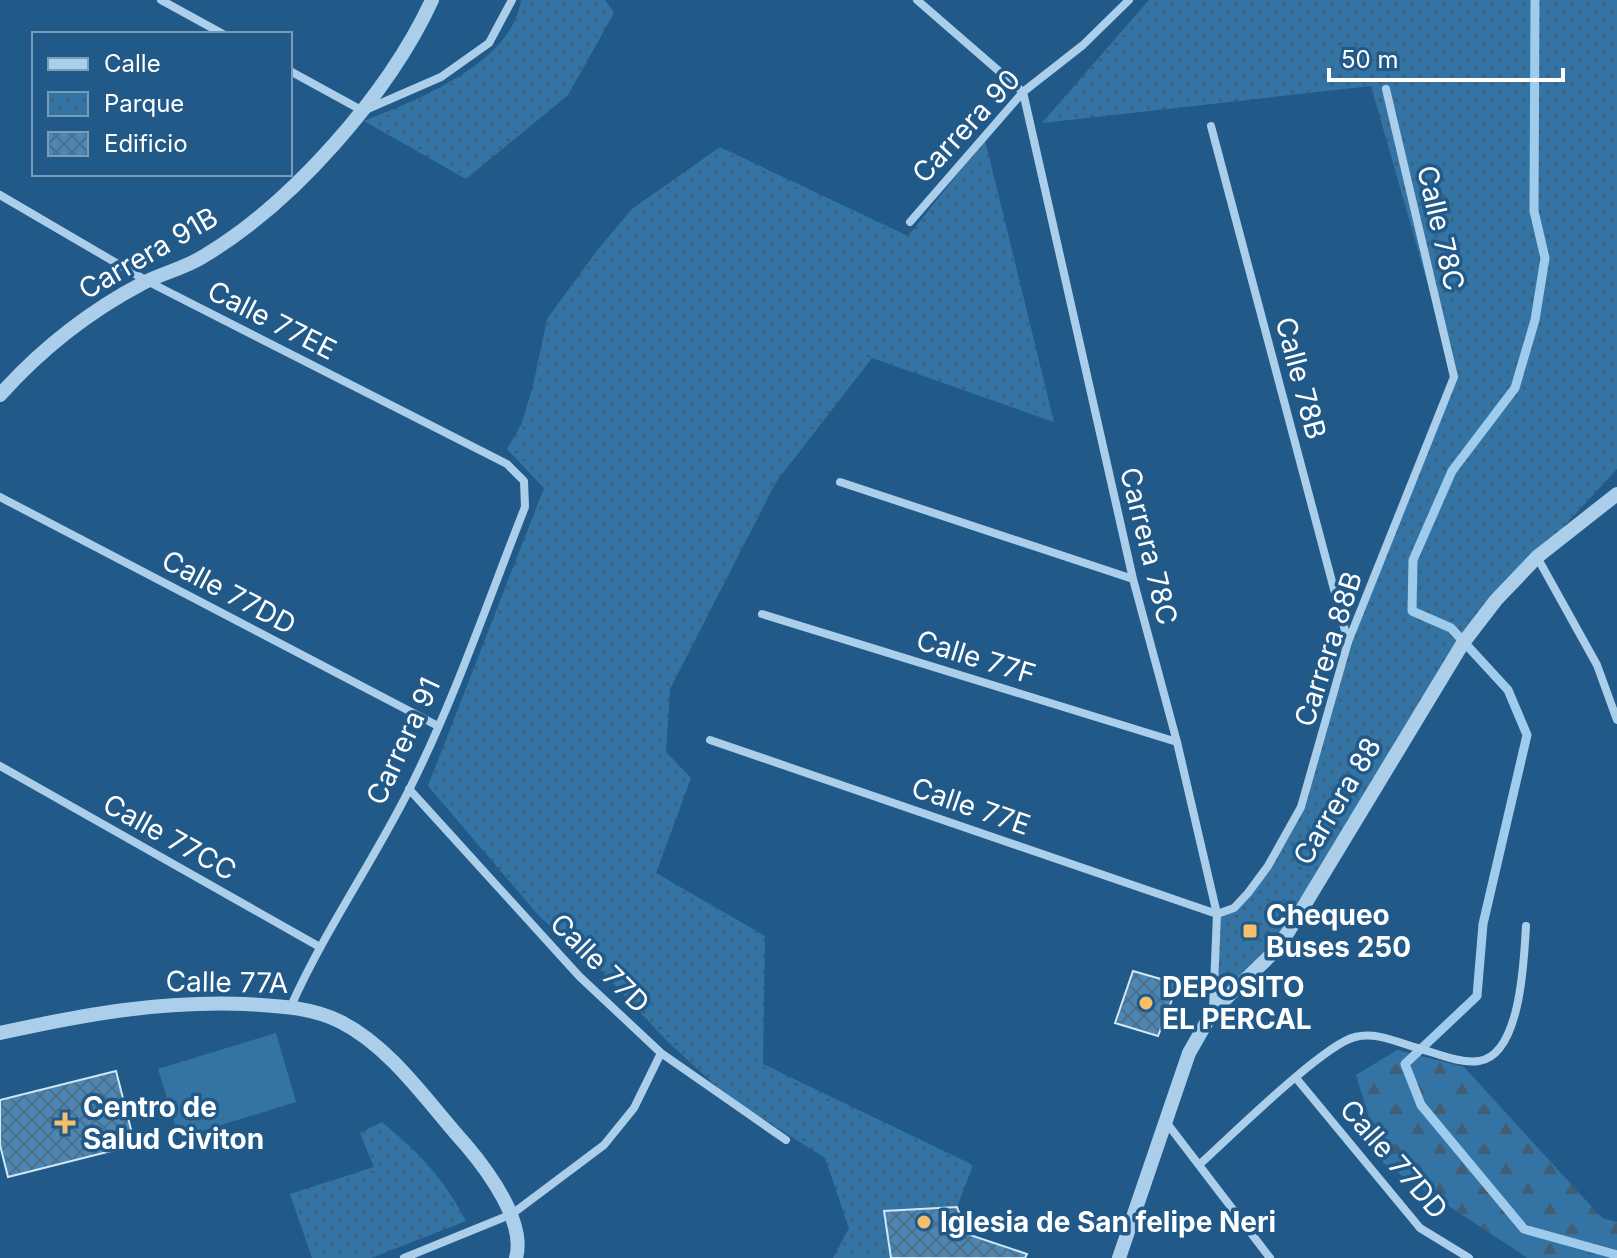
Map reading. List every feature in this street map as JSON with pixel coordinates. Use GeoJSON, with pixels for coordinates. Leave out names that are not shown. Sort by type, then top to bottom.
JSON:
{"type":"FeatureCollection","features":[{"type":"Feature","properties":{"kind":"street"},"geometry":{"type":"LineString","coordinates":[[161,0],[219,32]]}},
{"type":"Feature","properties":{"kind":"street","name":"Carrera 91B"},"geometry":{"type":"LineString","coordinates":[[0,395],[45,349],[98,308],[147,281],[203,257],[268,209],[363,111],[414,39],[432,0]]}},
{"type":"Feature","properties":{"kind":"street"},"geometry":{"type":"LineString","coordinates":[[292,72],[363,111],[441,77],[489,43],[512,0]]}},
{"type":"Feature","properties":{"kind":"street","name":"Carrera 90"},"geometry":{"type":"LineString","coordinates":[[910,222],[1023,92],[1083,45],[1129,0]]}},
{"type":"Feature","properties":{"kind":"street"},"geometry":{"type":"LineString","coordinates":[[920,1],[1023,92]]}},
{"type":"Feature","properties":{"kind":"street","name":"Calle 78C"},"geometry":{"type":"LineString","coordinates":[[1386,89],[1454,377]]}},
{"type":"Feature","properties":{"kind":"street","name":"Carrera 78C"},"geometry":{"type":"LineString","coordinates":[[1023,92],[1133,579],[1177,742],[1217,914],[1213,1011]]}},
{"type":"Feature","properties":{"kind":"street","name":"Calle 78B"},"geometry":{"type":"LineString","coordinates":[[1211,126],[1348,642]]}},
{"type":"Feature","properties":{"kind":"street","name":"Calle 77EE"},"geometry":{"type":"LineString","coordinates":[[0,195],[147,281],[507,464],[524,481]]}},
{"type":"Feature","properties":{"kind":"street","name":"Carrera 88B"},"geometry":{"type":"LineString","coordinates":[[1217,914],[1234,908],[1248,893],[1268,866],[1301,807],[1348,642],[1454,377]]}},
{"type":"Feature","properties":{"kind":"street","name":"Carrera 91"},"geometry":{"type":"LineString","coordinates":[[291,1006],[318,946],[409,789],[438,726],[525,507],[524,481]]}},
{"type":"Feature","properties":{"kind":"street"},"geometry":{"type":"LineString","coordinates":[[840,482],[1133,579]]}},
{"type":"Feature","properties":{"kind":"street","name":"Carrera 88"},"geometry":{"type":"LineString","coordinates":[[1119,1258],[1189,1053],[1213,1011],[1275,951],[1463,643],[1496,600],[1537,557],[1617,494]]}},
{"type":"Feature","properties":{"kind":"street","name":"Calle 77DD"},"geometry":{"type":"LineString","coordinates":[[0,497],[438,726]]}},
{"type":"Feature","properties":{"kind":"street"},"geometry":{"type":"LineString","coordinates":[[1537,557],[1597,665],[1617,720]]}},
{"type":"Feature","properties":{"kind":"street","name":"Calle 77F"},"geometry":{"type":"LineString","coordinates":[[762,614],[1177,742]]}},
{"type":"Feature","properties":{"kind":"street","name":"Calle 77E"},"geometry":{"type":"LineString","coordinates":[[710,740],[1217,914]]}},
{"type":"Feature","properties":{"kind":"street","name":"Calle 77CC"},"geometry":{"type":"LineString","coordinates":[[0,766],[318,946]]}},
{"type":"Feature","properties":{"kind":"street","name":"Calle 77D"},"geometry":{"type":"LineString","coordinates":[[409,789],[579,976],[661,1053],[786,1140]]}},
{"type":"Feature","properties":{"kind":"street"},"geometry":{"type":"LineString","coordinates":[[1200,1164],[1296,1078],[1351,1037],[1372,1035],[1454,1058],[1478,1061],[1494,1056],[1506,1042],[1523,976],[1526,926]]}},
{"type":"Feature","properties":{"kind":"street","name":"Calle 77A"},"geometry":{"type":"LineString","coordinates":[[0,1033],[105,1010],[199,1002],[291,1006],[340,1021],[379,1048],[486,1168],[512,1214],[516,1258]]}},
{"type":"Feature","properties":{"kind":"street"},"geometry":{"type":"LineString","coordinates":[[404,1258],[512,1214],[604,1145],[634,1108],[661,1053]]}},
{"type":"Feature","properties":{"kind":"street","name":"Calle 77DD"},"geometry":{"type":"LineString","coordinates":[[1296,1078],[1420,1228],[1469,1258]]}},
{"type":"Feature","properties":{"kind":"street"},"geometry":{"type":"LineString","coordinates":[[1166,1121],[1270,1258]]}},
{"type":"Feature","properties":{"kind":"green space"},"geometry":{"type":"Polygon","coordinates":[[[521,0],[605,0],[614,13],[568,95],[466,179],[364,121],[435,90],[481,61],[500,43],[514,23],[521,0]]]}},
{"type":"Feature","properties":{"kind":"green space"},"geometry":{"type":"Polygon","coordinates":[[[1149,0],[1617,0],[1617,469],[1496,600],[1290,929],[1213,1011],[1217,914],[1234,908],[1248,892],[1301,807],[1348,642],[1454,376],[1371,86],[1042,123],[1149,0]]]}},
{"type":"Feature","properties":{"kind":"green space"},"geometry":{"type":"Polygon","coordinates":[[[985,140],[1054,422],[872,358],[776,482],[670,689],[666,752],[691,778],[656,873],[765,936],[763,1064],[973,1165],[957,1207],[884,1211],[891,1258],[833,1258],[849,1228],[825,1158],[726,1095],[667,1041],[595,964],[540,917],[428,786],[544,488],[507,449],[521,425],[533,386],[547,319],[632,209],[720,147],[908,236],[985,140]]]}},
{"type":"Feature","properties":{"kind":"green space"},"geometry":{"type":"Polygon","coordinates":[[[276,1033],[296,1102],[179,1138],[158,1069],[276,1033]]]}},
{"type":"Feature","properties":{"kind":"green space"},"geometry":{"type":"Polygon","coordinates":[[[1397,1050],[1464,1067],[1602,1218],[1617,1222],[1617,1258],[1528,1258],[1383,1163],[1356,1075],[1397,1050]]]}},
{"type":"Feature","properties":{"kind":"green space"},"geometry":{"type":"Polygon","coordinates":[[[382,1122],[430,1167],[449,1191],[466,1221],[371,1258],[312,1258],[290,1194],[374,1167],[360,1133],[382,1122]]]}},
{"type":"Feature","properties":{"kind":"building","name":"DEPOSITO EL PERCAL"},"geometry":{"type":"Polygon","coordinates":[[[1133,971],[1178,984],[1158,1036],[1115,1023],[1133,971]]]}},
{"type":"Feature","properties":{"kind":"building","name":"Centro de Salud Civiton"},"geometry":{"type":"Polygon","coordinates":[[[116,1071],[135,1145],[8,1177],[0,1145],[0,1100],[116,1071]]]}},
{"type":"Feature","properties":{"kind":"building","name":"Iglesia de San felipe Neri"},"geometry":{"type":"Polygon","coordinates":[[[957,1207],[967,1234],[1027,1254],[1025,1258],[891,1258],[884,1211],[957,1207]]]}},
{"type":"Feature","properties":{"kind":"waterway"},"geometry":{"type":"LineString","coordinates":[[1535,0],[1534,211],[1545,258],[1535,320],[1515,388],[1452,471],[1413,560],[1412,611],[1451,628],[1508,690],[1527,735],[1483,924],[1477,996],[1405,1064],[1421,1105],[1524,1229],[1617,1255]]}},
{"type":"Feature","properties":{"kind":"place","name":"Chequeo Buses 250"},"geometry":{"type":"Point","coordinates":[1250,931]}},
{"type":"Feature","properties":{"kind":"place","name":"DEPOSITO EL PERCAL"},"geometry":{"type":"Point","coordinates":[1146,1003]}},
{"type":"Feature","properties":{"kind":"place","name":"Centro de Salud Civiton"},"geometry":{"type":"Point","coordinates":[65,1123]}},
{"type":"Feature","properties":{"kind":"place","name":"Iglesia de San felipe Neri"},"geometry":{"type":"Point","coordinates":[924,1222]}}]}
